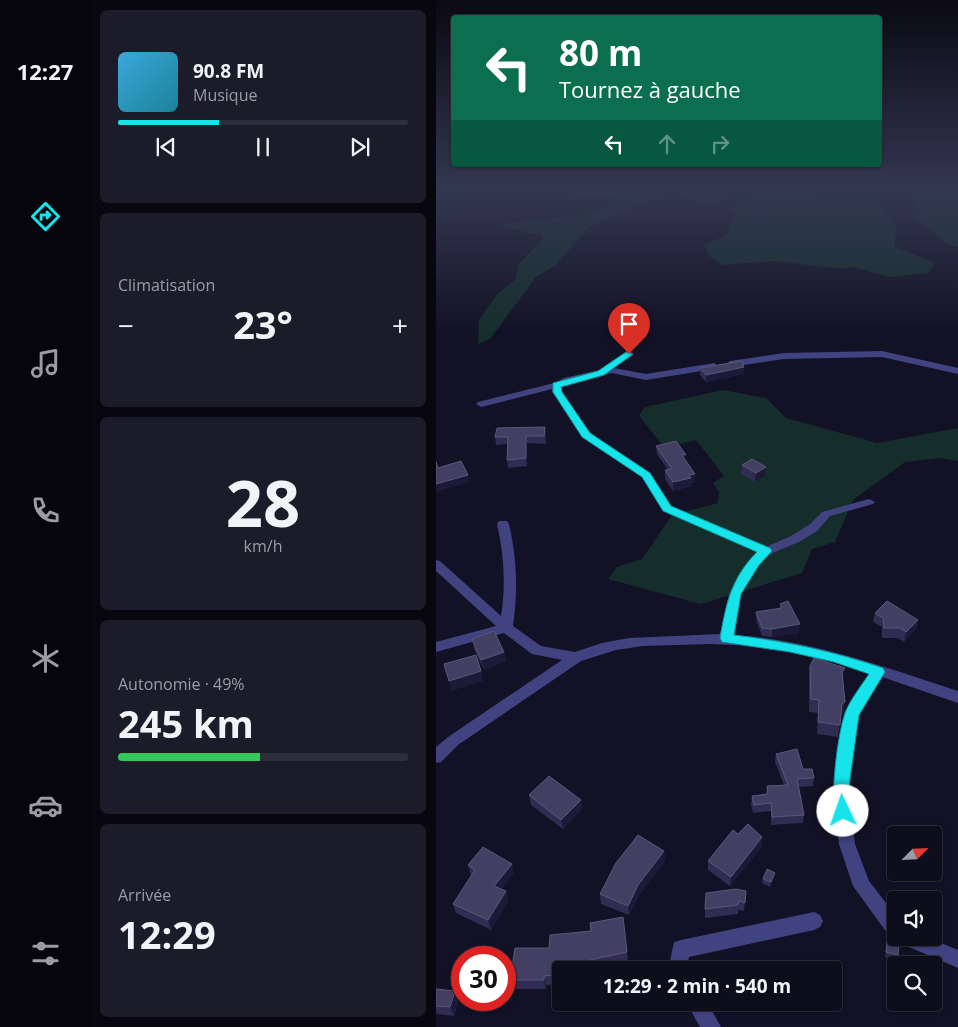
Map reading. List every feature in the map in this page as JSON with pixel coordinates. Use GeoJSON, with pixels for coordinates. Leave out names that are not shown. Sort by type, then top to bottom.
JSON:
{"type":"FeatureCollection","features":[{"type":"Feature","properties":{"kind":"street"},"geometry":{"type":"LineString","coordinates":[[601,373],[629,354]]}},
{"type":"Feature","properties":{"kind":"street"},"geometry":{"type":"LineString","coordinates":[[481,404],[612,370],[646,377],[784,356],[882,354],[958,370]]}},
{"type":"Feature","properties":{"kind":"street"},"geometry":{"type":"LineString","coordinates":[[557,385],[557,392],[586,435],[646,475],[667,508],[766,551]]}},
{"type":"Feature","properties":{"kind":"street"},"geometry":{"type":"LineString","coordinates":[[726,638],[735,594],[754,562],[766,551],[796,539],[813,528],[826,514],[869,502]]}},
{"type":"Feature","properties":{"kind":"street"},"geometry":{"type":"LineString","coordinates":[[503,524],[510,554],[513,591],[506,628]]}},
{"type":"Feature","properties":{"kind":"street"},"geometry":{"type":"LineString","coordinates":[[436,564],[506,628],[537,650],[576,657]]}},
{"type":"Feature","properties":{"kind":"street"},"geometry":{"type":"LineString","coordinates":[[436,647],[506,628]]}},
{"type":"Feature","properties":{"kind":"street"},"geometry":{"type":"LineString","coordinates":[[436,758],[453,741],[576,657],[599,647],[649,640],[726,638],[799,649],[836,657],[958,697]]}},
{"type":"Feature","properties":{"kind":"street"},"geometry":{"type":"LineString","coordinates":[[878,672],[852,714],[845,748],[840,794],[847,844],[862,886],[887,919]]}},
{"type":"Feature","properties":{"kind":"street"},"geometry":{"type":"LineString","coordinates":[[679,961],[681,949],[814,921]]}},
{"type":"Feature","properties":{"kind":"street"},"geometry":{"type":"LineString","coordinates":[[927,946],[958,959]]}},
{"type":"Feature","properties":{"kind":"street"},"geometry":{"type":"LineString","coordinates":[[701,1011],[711,1027]]}},
{"type":"Feature","properties":{"kind":"green space"},"geometry":{"type":"Polygon","coordinates":[[[542,237],[580,237],[557,264],[536,277],[490,339],[478,344],[479,320],[497,294],[515,280],[518,265],[543,239],[542,237]]]}},
{"type":"Feature","properties":{"kind":"green space"},"geometry":{"type":"Polygon","coordinates":[[[722,237],[895,237],[895,247],[935,263],[928,273],[890,277],[853,267],[841,269],[775,261],[722,265],[709,256],[704,245],[722,237]]]}},
{"type":"Feature","properties":{"kind":"green space"},"geometry":{"type":"Polygon","coordinates":[[[939,237],[958,237],[958,247],[948,244],[939,237]]]}},
{"type":"Feature","properties":{"kind":"green space"},"geometry":{"type":"Polygon","coordinates":[[[723,390],[766,398],[786,418],[877,443],[958,428],[958,461],[940,458],[905,462],[853,500],[835,542],[812,549],[802,573],[701,604],[608,579],[617,567],[642,559],[672,515],[718,503],[719,492],[713,483],[724,476],[696,440],[664,448],[639,415],[645,407],[723,390]]]}},
{"type":"Feature","properties":{"kind":"building"},"geometry":{"type":"Polygon","coordinates":[[[742,361],[744,367],[706,375],[700,368],[742,361]]]}},
{"type":"Feature","properties":{"kind":"building"},"geometry":{"type":"Polygon","coordinates":[[[545,427],[544,436],[526,436],[526,458],[507,460],[508,437],[495,437],[497,428],[545,427]]]}},
{"type":"Feature","properties":{"kind":"building"},"geometry":{"type":"Polygon","coordinates":[[[676,441],[686,455],[682,455],[695,474],[689,475],[691,478],[673,482],[665,470],[672,469],[656,446],[676,441]]]}},
{"type":"Feature","properties":{"kind":"building"},"geometry":{"type":"Polygon","coordinates":[[[752,459],[766,467],[756,473],[742,465],[752,459]]]}},
{"type":"Feature","properties":{"kind":"building"},"geometry":{"type":"Polygon","coordinates":[[[461,461],[468,475],[436,484],[436,462],[438,468],[461,461]]]}},
{"type":"Feature","properties":{"kind":"building"},"geometry":{"type":"Polygon","coordinates":[[[788,601],[800,624],[772,629],[762,628],[756,612],[782,608],[780,604],[788,601]]]}},
{"type":"Feature","properties":{"kind":"building"},"geometry":{"type":"Polygon","coordinates":[[[887,601],[918,620],[906,632],[900,628],[884,628],[883,618],[875,613],[887,601]]]}},
{"type":"Feature","properties":{"kind":"building"},"geometry":{"type":"Polygon","coordinates":[[[494,631],[504,652],[481,660],[472,639],[494,631]]]}},
{"type":"Feature","properties":{"kind":"building"},"geometry":{"type":"Polygon","coordinates":[[[476,655],[481,671],[449,681],[444,664],[476,655]]]}},
{"type":"Feature","properties":{"kind":"building"},"geometry":{"type":"Polygon","coordinates":[[[814,658],[845,668],[842,672],[845,702],[842,704],[840,725],[818,722],[819,700],[811,699],[810,666],[814,658]]]}},
{"type":"Feature","properties":{"kind":"building"},"geometry":{"type":"Polygon","coordinates":[[[797,749],[803,769],[812,769],[814,778],[797,779],[804,815],[772,817],[771,803],[754,805],[752,796],[768,794],[767,786],[788,785],[776,754],[797,749]]]}},
{"type":"Feature","properties":{"kind":"building"},"geometry":{"type":"Polygon","coordinates":[[[549,776],[581,800],[561,820],[529,795],[549,776]]]}},
{"type":"Feature","properties":{"kind":"building"},"geometry":{"type":"Polygon","coordinates":[[[748,824],[762,837],[731,877],[708,861],[733,830],[738,834],[748,824]]]}},
{"type":"Feature","properties":{"kind":"building"},"geometry":{"type":"Polygon","coordinates":[[[638,835],[664,851],[638,885],[628,906],[600,894],[616,863],[638,835]]]}},
{"type":"Feature","properties":{"kind":"building"},"geometry":{"type":"Polygon","coordinates":[[[483,847],[512,864],[494,886],[506,891],[488,920],[453,904],[475,870],[468,865],[483,847]]]}},
{"type":"Feature","properties":{"kind":"building"},"geometry":{"type":"Polygon","coordinates":[[[767,869],[775,873],[771,882],[763,879],[767,869]]]}},
{"type":"Feature","properties":{"kind":"building"},"geometry":{"type":"Polygon","coordinates":[[[736,889],[746,891],[745,903],[739,901],[738,905],[705,909],[706,893],[736,889]]]}},
{"type":"Feature","properties":{"kind":"building"},"geometry":{"type":"Polygon","coordinates":[[[623,917],[627,952],[586,961],[552,961],[552,975],[544,976],[544,980],[516,980],[516,948],[549,948],[550,935],[591,931],[590,923],[623,917]]]}},
{"type":"Feature","properties":{"kind":"building"},"geometry":{"type":"Polygon","coordinates":[[[887,942],[887,946],[899,946],[898,955],[886,952],[887,942]]]}},
{"type":"Feature","properties":{"kind":"building"},"geometry":{"type":"Polygon","coordinates":[[[436,989],[451,991],[450,1007],[436,1006],[436,989]]]}},
{"type":"Feature","properties":{"kind":"route"},"geometry":{"type":"LineString","coordinates":[[629,354],[601,373],[567,380],[557,385],[557,392],[586,435],[646,475],[667,508],[766,551],[754,562],[735,594],[726,638],[790,647],[836,657],[878,672],[852,714],[845,748],[840,794],[843,811]]}}]}
